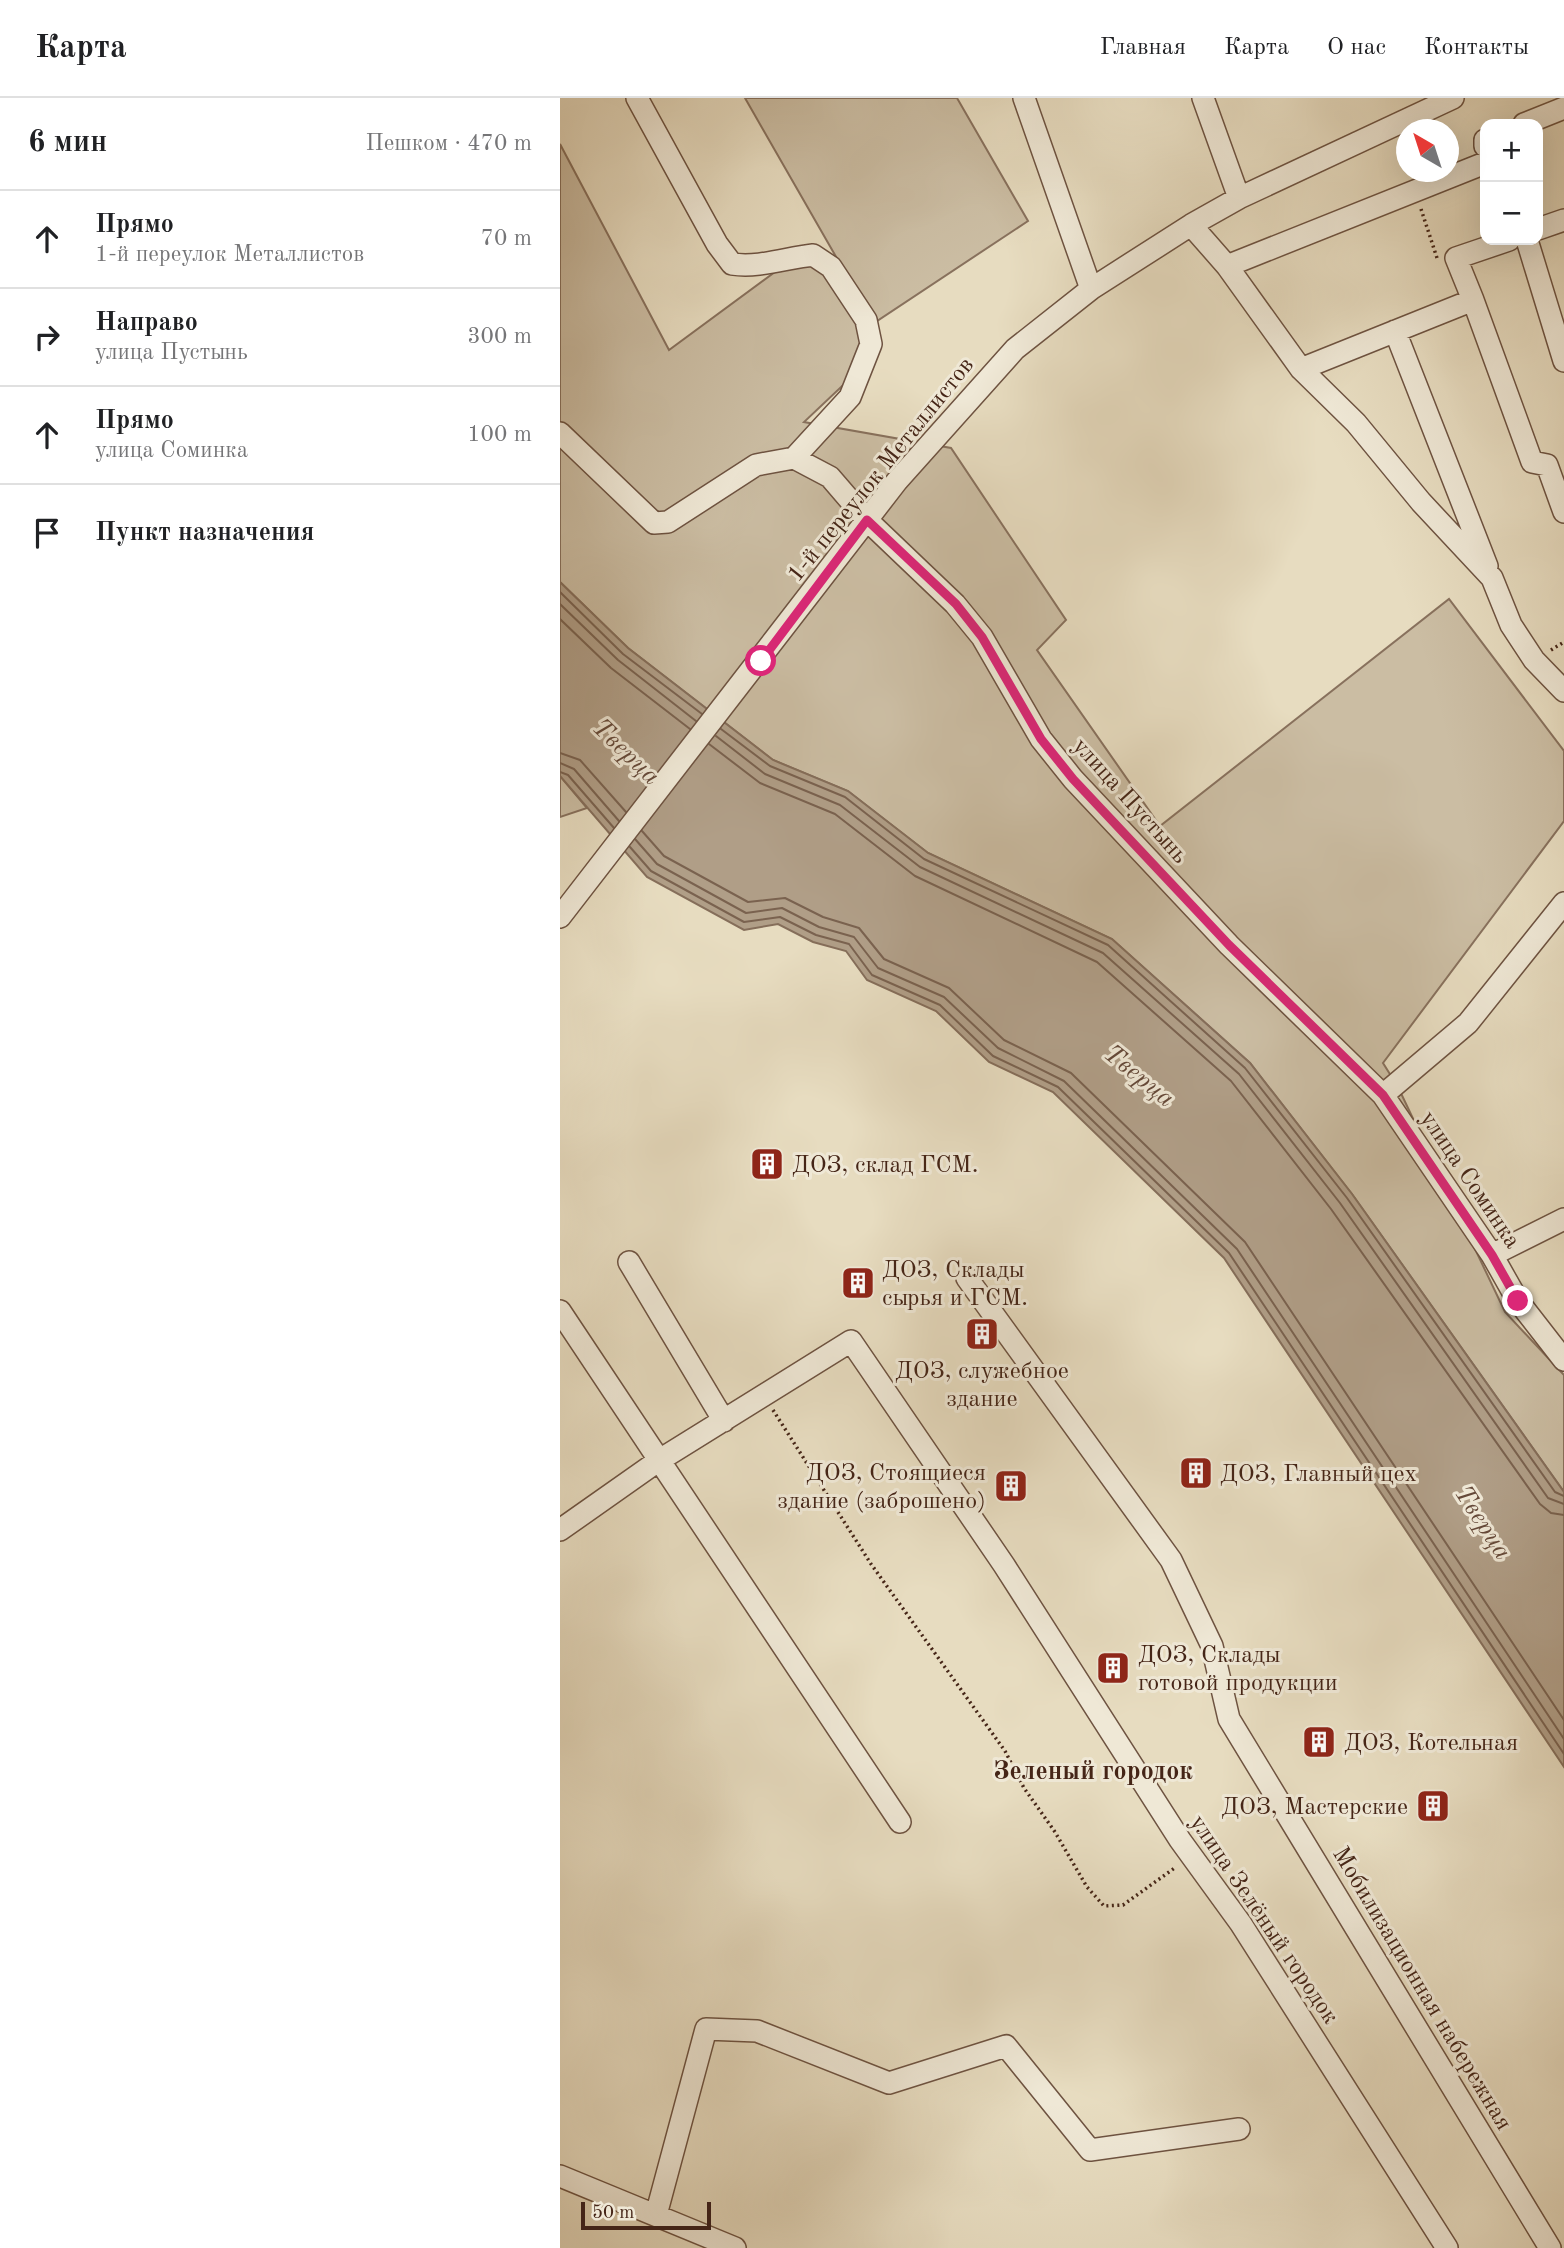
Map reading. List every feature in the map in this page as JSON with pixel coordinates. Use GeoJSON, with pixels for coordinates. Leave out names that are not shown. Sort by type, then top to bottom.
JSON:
{"type":"FeatureCollection","features":[{"type":"Feature","properties":{"kind":"street"},"geometry":{"type":"LineString","coordinates":[[560,433],[654,523],[668,522],[756,465],[794,458],[850,397],[871,344],[866,320],[831,267],[813,255],[776,259],[751,267],[732,264],[717,244],[637,98]]}},
{"type":"Feature","properties":{"kind":"street"},"geometry":{"type":"LineString","coordinates":[[1024,98],[1091,289]]}},
{"type":"Feature","properties":{"kind":"street"},"geometry":{"type":"LineString","coordinates":[[1203,98],[1240,198]]}},
{"type":"Feature","properties":{"kind":"street","name":"1-й переулок Металлистов"},"geometry":{"type":"LineString","coordinates":[[565,910],[761,661],[867,520],[925,449],[1015,349],[1091,289],[1191,225],[1240,198],[1453,98]]}},
{"type":"Feature","properties":{"kind":"street"},"geometry":{"type":"LineString","coordinates":[[1536,119],[1564,108]]}},
{"type":"Feature","properties":{"kind":"street"},"geometry":{"type":"LineString","coordinates":[[1227,266],[1480,165]]}},
{"type":"Feature","properties":{"kind":"street"},"geometry":{"type":"LineString","coordinates":[[1543,227],[1564,220]]}},
{"type":"Feature","properties":{"kind":"street"},"geometry":{"type":"LineString","coordinates":[[1191,225],[1227,266],[1301,369],[1356,423],[1421,502],[1492,578]]}},
{"type":"Feature","properties":{"kind":"street"},"geometry":{"type":"LineString","coordinates":[[1495,245],[1457,258],[1532,462],[1547,465],[1564,512]]}},
{"type":"Feature","properties":{"kind":"street"},"geometry":{"type":"LineString","coordinates":[[1529,245],[1564,362]]}},
{"type":"Feature","properties":{"kind":"street"},"geometry":{"type":"LineString","coordinates":[[1301,369],[1473,300]]}},
{"type":"Feature","properties":{"kind":"street"},"geometry":{"type":"LineString","coordinates":[[1395,331],[1511,625],[1534,660],[1564,691]]}},
{"type":"Feature","properties":{"kind":"street","name":"улица Пустынь"},"geometry":{"type":"LineString","coordinates":[[794,458],[830,477],[867,520],[956,604],[982,637],[1041,739],[1073,779],[1229,945],[1383,1095]]}},
{"type":"Feature","properties":{"kind":"street"},"geometry":{"type":"LineString","coordinates":[[1383,1095],[1468,1023],[1564,903]]}},
{"type":"Feature","properties":{"kind":"street","name":"улица Соминка"},"geometry":{"type":"LineString","coordinates":[[1383,1095],[1492,1255],[1518,1301],[1564,1360]]}},
{"type":"Feature","properties":{"kind":"street"},"geometry":{"type":"LineString","coordinates":[[1492,1255],[1564,1219]]}},
{"type":"Feature","properties":{"kind":"street"},"geometry":{"type":"LineString","coordinates":[[629,1262],[724,1421]]}},
{"type":"Feature","properties":{"kind":"street","name":"Мобилизационная набережная"},"geometry":{"type":"LineString","coordinates":[[967,1278],[1171,1560],[1212,1646],[1229,1719],[1550,2248]]}},
{"type":"Feature","properties":{"kind":"street"},"geometry":{"type":"LineString","coordinates":[[560,1311],[900,1822]]}},
{"type":"Feature","properties":{"kind":"street","name":"улица Зелёный городок"},"geometry":{"type":"LineString","coordinates":[[765,1396],[851,1341],[1004,1565],[1193,1859],[1241,1923],[1447,2248]]}},
{"type":"Feature","properties":{"kind":"street"},"geometry":{"type":"LineString","coordinates":[[560,1531],[658,1461],[765,1396]]}},
{"type":"Feature","properties":{"kind":"street"},"geometry":{"type":"LineString","coordinates":[[656,2215],[706,2029],[757,2031],[889,2083],[1006,2046],[1090,2150],[1239,2129]]}},
{"type":"Feature","properties":{"kind":"street"},"geometry":{"type":"LineString","coordinates":[[560,2176],[735,2248]]}},
{"type":"Feature","properties":{"kind":"path"},"geometry":{"type":"LineString","coordinates":[[1414,191],[1441,268]]}},
{"type":"Feature","properties":{"kind":"path"},"geometry":{"type":"LineString","coordinates":[[765,1396],[871,1564],[1005,1751],[1024,1788],[1055,1832],[1087,1886],[1104,1906],[1123,1905],[1182,1862],[1193,1859]]}},
{"type":"Feature","properties":{"kind":"shaded area"},"geometry":{"type":"Polygon","coordinates":[[[745,98],[957,98],[1028,221],[874,323],[745,98]]]}},
{"type":"Feature","properties":{"kind":"shaded area"},"geometry":{"type":"Polygon","coordinates":[[[560,144],[669,350],[794,258],[824,266],[865,330],[857,372],[804,422],[951,448],[1066,620],[1037,650],[1160,826],[1449,599],[1564,751],[1564,821],[1383,1063],[1398,1087],[1505,1312],[1564,1375],[1564,1492],[1352,1194],[1250,1063],[1112,939],[928,853],[848,791],[773,760],[628,648],[560,582],[560,144]]]}},
{"type":"Feature","properties":{"kind":"shaded area"},"geometry":{"type":"Polygon","coordinates":[[[560,776],[587,808],[560,817],[560,776]]]}},
{"type":"Feature","properties":{"kind":"water","name":"Тверца"},"geometry":{"type":"Polygon","coordinates":[[[560,582],[628,648],[773,760],[848,791],[928,853],[1112,939],[1250,1063],[1352,1194],[1564,1492],[1564,1767],[1224,1258],[1053,1092],[989,1062],[936,1011],[867,980],[846,951],[813,942],[778,924],[744,930],[647,877],[560,776],[560,582]]]}},
{"type":"Feature","properties":{"kind":"place","name":"ДОЗ, склад ГСМ."},"geometry":{"type":"Point","coordinates":[767,1164]}},
{"type":"Feature","properties":{"kind":"place","name":"ДОЗ, Склады сырья и ГСМ."},"geometry":{"type":"Point","coordinates":[858,1283]}},
{"type":"Feature","properties":{"kind":"place","name":"ДОЗ, служебное здание"},"geometry":{"type":"Point","coordinates":[982,1334]}},
{"type":"Feature","properties":{"kind":"place","name":"ДОЗ, Главный цех"},"geometry":{"type":"Point","coordinates":[1196,1473]}},
{"type":"Feature","properties":{"kind":"place","name":"ДОЗ, Стоящиеся здание (заброшено)"},"geometry":{"type":"Point","coordinates":[1011,1486]}},
{"type":"Feature","properties":{"kind":"place","name":"ДОЗ, Склады готовой продукции"},"geometry":{"type":"Point","coordinates":[1113,1668]}},
{"type":"Feature","properties":{"kind":"place","name":"ДОЗ, Котельная"},"geometry":{"type":"Point","coordinates":[1319,1742]}},
{"type":"Feature","properties":{"kind":"place","name":"ДОЗ, Мастерские"},"geometry":{"type":"Point","coordinates":[1433,1806]}},
{"type":"Feature","properties":{"kind":"district","name":"Зеленый городок"},"geometry":{"type":"Point","coordinates":[1093,1770]}},
{"type":"Feature","properties":{"kind":"route"},"geometry":{"type":"LineString","coordinates":[[761,661],[867,520],[956,604],[982,637],[1041,739],[1073,779],[1229,945],[1383,1095],[1492,1255],[1518,1301]]}}]}
